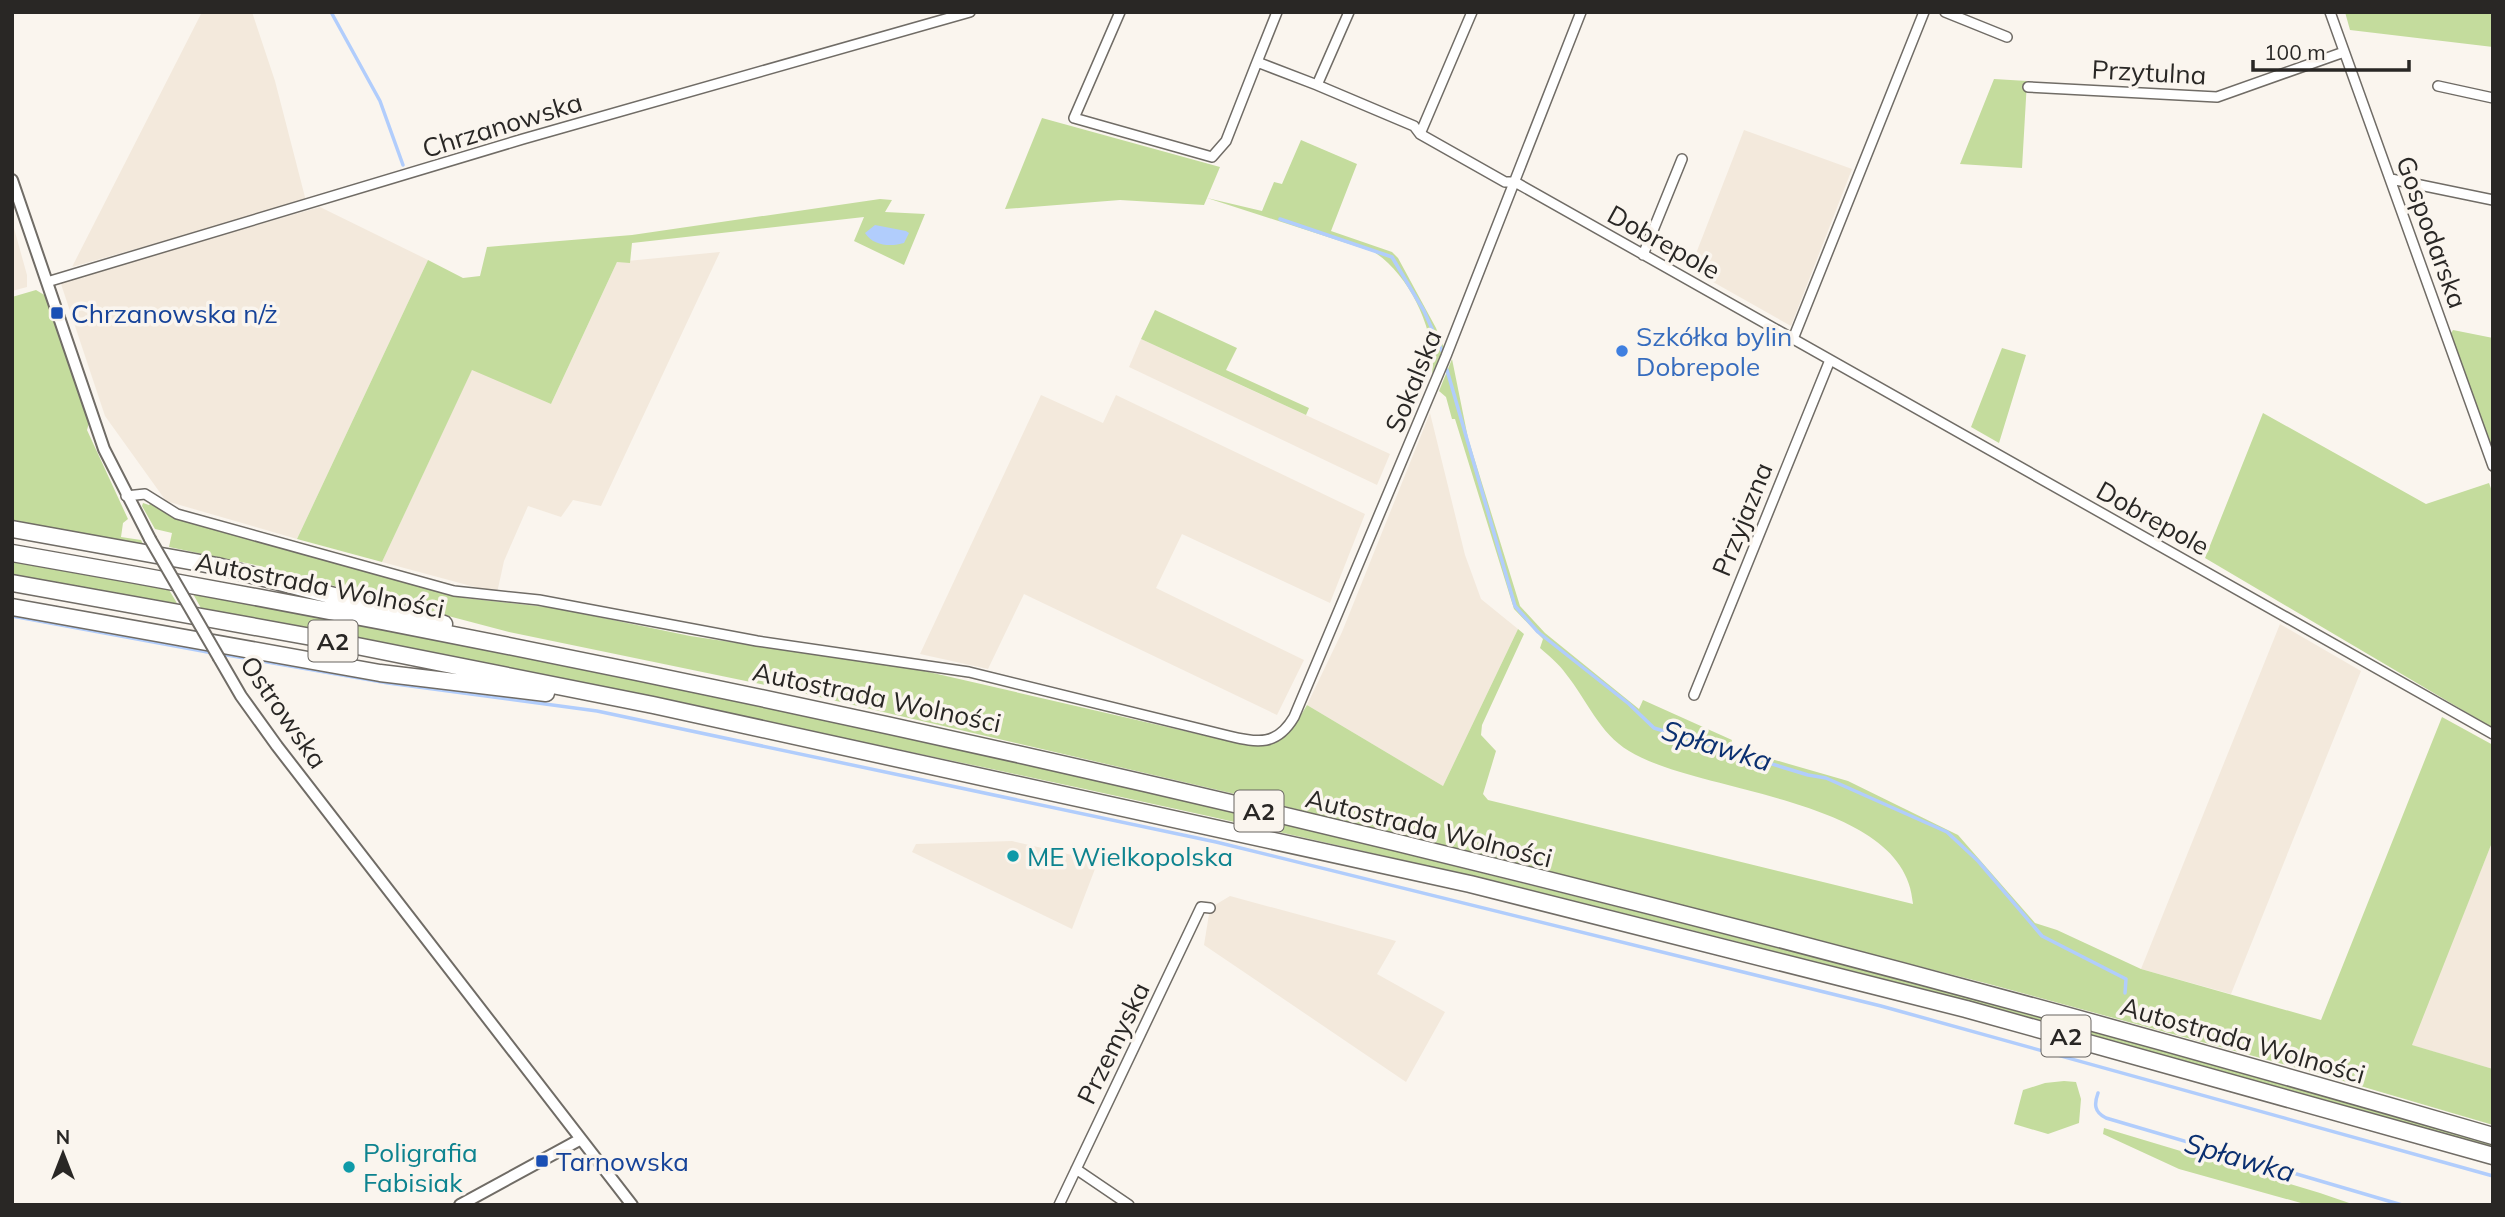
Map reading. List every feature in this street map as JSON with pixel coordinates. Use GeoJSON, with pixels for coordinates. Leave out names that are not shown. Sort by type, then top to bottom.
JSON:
{"type":"FeatureCollection","features":[{"type":"Feature","properties":{"kind":"highway"},"geometry":{"type":"LineString","coordinates":[[12,529],[258,576],[459,628],[506,645]]}},
{"type":"Feature","properties":{"kind":"highway","name":"Autostrada Wolności"},"geometry":{"type":"LineString","coordinates":[[12,553],[506,645],[989,746],[1163,786],[1832,954],[2493,1136]]}},
{"type":"Feature","properties":{"kind":"highway","name":"Autostrada Wolności"},"geometry":{"type":"LineString","coordinates":[[12,583],[317,638],[653,705],[1152,813],[1623,920],[2126,1052],[2493,1156]]}},
{"type":"Feature","properties":{"kind":"highway"},"geometry":{"type":"LineString","coordinates":[[12,607],[380,673],[653,705]]}},
{"type":"Feature","properties":{"kind":"street","name":"Chrzanowska"},"geometry":{"type":"LineString","coordinates":[[47,282],[523,139],[970,12]]}},
{"type":"Feature","properties":{"kind":"street"},"geometry":{"type":"LineString","coordinates":[[1120,12],[1074,118],[1212,157],[1226,141],[1277,12]]}},
{"type":"Feature","properties":{"kind":"street"},"geometry":{"type":"LineString","coordinates":[[1317,85],[1349,12]]}},
{"type":"Feature","properties":{"kind":"street"},"geometry":{"type":"LineString","coordinates":[[1420,134],[1472,12]]}},
{"type":"Feature","properties":{"kind":"street","name":"Sokalska"},"geometry":{"type":"LineString","coordinates":[[126,496],[145,494],[177,514],[454,591],[539,600],[757,641],[969,672],[1256,743],[1268,742],[1286,730],[1300,706],[1380,518],[1581,12]]}},
{"type":"Feature","properties":{"kind":"street"},"geometry":{"type":"LineString","coordinates":[[1793,339],[1924,12]]}},
{"type":"Feature","properties":{"kind":"street"},"geometry":{"type":"LineString","coordinates":[[1945,12],[2007,37]]}},
{"type":"Feature","properties":{"kind":"street","name":"Gospodarska"},"geometry":{"type":"LineString","coordinates":[[2330,12],[2493,466]]}},
{"type":"Feature","properties":{"kind":"street","name":"Przytulna"},"geometry":{"type":"LineString","coordinates":[[2028,87],[2217,97],[2344,52]]}},
{"type":"Feature","properties":{"kind":"street","name":"Dobrepole"},"geometry":{"type":"LineString","coordinates":[[1257,62],[1414,127],[1420,134],[1504,183],[1515,182],[2493,734]]}},
{"type":"Feature","properties":{"kind":"street"},"geometry":{"type":"LineString","coordinates":[[2438,86],[2493,98]]}},
{"type":"Feature","properties":{"kind":"street"},"geometry":{"type":"LineString","coordinates":[[1643,255],[1682,159]]}},
{"type":"Feature","properties":{"kind":"street"},"geometry":{"type":"LineString","coordinates":[[2391,179],[2493,200]]}},
{"type":"Feature","properties":{"kind":"street","name":"Ostrowska"},"geometry":{"type":"LineString","coordinates":[[12,180],[99,435],[126,496],[219,658],[269,736],[632,1205]]}},
{"type":"Feature","properties":{"kind":"street","name":"Przyjazna"},"geometry":{"type":"LineString","coordinates":[[1694,695],[1830,360]]}},
{"type":"Feature","properties":{"kind":"street","name":"Przemyska"},"geometry":{"type":"LineString","coordinates":[[1059,1205],[1202,907],[1210,908]]}},
{"type":"Feature","properties":{"kind":"street"},"geometry":{"type":"LineString","coordinates":[[460,1205],[581,1139]]}},
{"type":"Feature","properties":{"kind":"street"},"geometry":{"type":"LineString","coordinates":[[1076,1169],[1129,1205]]}},
{"type":"Feature","properties":{"kind":"shaded area"},"geometry":{"type":"Polygon","coordinates":[[[202,12],[252,12],[275,81],[306,201],[72,267],[202,12]]]}},
{"type":"Feature","properties":{"kind":"shaded area"},"geometry":{"type":"Polygon","coordinates":[[[1744,130],[1852,169],[1791,326],[1690,269],[1744,130]]]}},
{"type":"Feature","properties":{"kind":"shaded area"},"geometry":{"type":"Polygon","coordinates":[[[320,207],[428,260],[297,539],[166,501],[105,416],[60,281],[320,207]]]}},
{"type":"Feature","properties":{"kind":"shaded area"},"geometry":{"type":"Polygon","coordinates":[[[12,221],[27,275],[27,287],[12,291],[12,221]]]}},
{"type":"Feature","properties":{"kind":"shaded area"},"geometry":{"type":"Polygon","coordinates":[[[720,252],[601,506],[573,500],[561,517],[528,506],[504,561],[497,593],[382,562],[472,369],[551,404],[617,262],[720,252]]]}},
{"type":"Feature","properties":{"kind":"shaded area"},"geometry":{"type":"Polygon","coordinates":[[[1141,339],[1390,454],[1377,485],[1129,367],[1141,339]]]}},
{"type":"Feature","properties":{"kind":"shaded area"},"geometry":{"type":"Polygon","coordinates":[[[1041,395],[1103,423],[1116,395],[1365,514],[1330,603],[1182,534],[1156,588],[1304,660],[1277,715],[1024,594],[988,669],[920,654],[1041,395]]]}},
{"type":"Feature","properties":{"kind":"shaded area"},"geometry":{"type":"Polygon","coordinates":[[[1430,413],[1465,555],[1481,599],[1518,629],[1443,786],[1307,705],[1342,632],[1430,413]]]}},
{"type":"Feature","properties":{"kind":"shaded area"},"geometry":{"type":"Polygon","coordinates":[[[2280,624],[2361,671],[2231,994],[2141,969],[2280,624]]]}},
{"type":"Feature","properties":{"kind":"shaded area"},"geometry":{"type":"Polygon","coordinates":[[[2493,840],[2493,1069],[2411,1045],[2493,840]]]}},
{"type":"Feature","properties":{"kind":"shaded area"},"geometry":{"type":"Polygon","coordinates":[[[1012,841],[1098,861],[1072,929],[912,852],[916,844],[1012,841]]]}},
{"type":"Feature","properties":{"kind":"shaded area"},"geometry":{"type":"Polygon","coordinates":[[[1230,896],[1396,941],[1377,974],[1445,1012],[1406,1082],[1204,945],[1210,908],[1230,896]]]}},
{"type":"Feature","properties":{"kind":"green space"},"geometry":{"type":"Polygon","coordinates":[[[2345,12],[2493,12],[2493,47],[2350,30],[2345,12]]]}},
{"type":"Feature","properties":{"kind":"green space"},"geometry":{"type":"Polygon","coordinates":[[[1994,79],[2027,81],[2022,168],[1960,164],[1994,79]]]}},
{"type":"Feature","properties":{"kind":"green space"},"geometry":{"type":"Polygon","coordinates":[[[1042,118],[1220,167],[1204,205],[1120,200],[1005,209],[1042,118]]]}},
{"type":"Feature","properties":{"kind":"green space"},"geometry":{"type":"Polygon","coordinates":[[[1301,140],[1357,164],[1331,231],[1392,252],[1398,258],[1444,348],[1432,374],[1430,340],[1425,323],[1409,289],[1387,262],[1374,252],[1207,198],[1262,211],[1274,182],[1282,184],[1301,140]]]}},
{"type":"Feature","properties":{"kind":"green space"},"geometry":{"type":"Polygon","coordinates":[[[880,199],[892,200],[885,212],[925,214],[904,265],[854,241],[864,217],[632,243],[630,263],[617,262],[551,404],[472,370],[382,562],[297,539],[428,260],[463,278],[480,276],[487,247],[632,235],[880,199]]]}},
{"type":"Feature","properties":{"kind":"green space"},"geometry":{"type":"Polygon","coordinates":[[[36,290],[46,296],[89,423],[87,430],[128,519],[123,523],[121,537],[141,540],[144,546],[12,523],[12,297],[36,290]]]}},
{"type":"Feature","properties":{"kind":"green space"},"geometry":{"type":"Polygon","coordinates":[[[1155,310],[1237,348],[1226,370],[1309,408],[1306,415],[1141,339],[1155,310]]]}},
{"type":"Feature","properties":{"kind":"green space"},"geometry":{"type":"Polygon","coordinates":[[[2453,330],[2493,338],[2493,454],[2450,335],[2453,330]]]}},
{"type":"Feature","properties":{"kind":"green space"},"geometry":{"type":"Polygon","coordinates":[[[2002,348],[2026,355],[1999,443],[1971,427],[2002,348]]]}},
{"type":"Feature","properties":{"kind":"green space"},"geometry":{"type":"Polygon","coordinates":[[[1452,359],[1468,438],[1520,606],[1545,633],[1639,709],[1643,700],[1732,740],[1730,747],[1848,781],[1958,835],[2035,923],[2057,930],[2141,969],[2321,1020],[2442,717],[2493,745],[2493,840],[2412,1045],[2493,1069],[2493,1125],[2323,1075],[1989,984],[1252,798],[785,689],[509,632],[251,564],[169,547],[172,533],[155,529],[142,506],[143,503],[151,503],[171,516],[211,529],[464,598],[555,608],[690,636],[920,670],[1241,744],[1266,745],[1282,738],[1307,705],[1443,786],[1518,629],[1524,634],[1482,725],[1481,735],[1496,751],[1483,794],[1488,800],[1913,904],[1902,868],[1876,841],[1839,820],[1795,804],[1661,766],[1629,751],[1601,726],[1574,684],[1540,648],[1543,639],[1514,609],[1455,419],[1452,419],[1446,397],[1439,391],[1452,359]]]}},
{"type":"Feature","properties":{"kind":"green space"},"geometry":{"type":"Polygon","coordinates":[[[2263,413],[2426,504],[2489,483],[2493,494],[2493,728],[2205,558],[2263,413]]]}},
{"type":"Feature","properties":{"kind":"green space"},"geometry":{"type":"Polygon","coordinates":[[[12,560],[168,588],[178,605],[12,576],[12,560]]]}},
{"type":"Feature","properties":{"kind":"green space"},"geometry":{"type":"Polygon","coordinates":[[[192,592],[645,680],[1138,787],[1814,956],[2170,1051],[2493,1143],[2493,1149],[2020,1017],[1545,894],[1211,817],[875,744],[202,610],[192,592]]]}},
{"type":"Feature","properties":{"kind":"green space"},"geometry":{"type":"Polygon","coordinates":[[[2076,1082],[2081,1099],[2079,1123],[2048,1134],[2014,1124],[2023,1090],[2045,1083],[2076,1082]]]}},
{"type":"Feature","properties":{"kind":"green space"},"geometry":{"type":"Polygon","coordinates":[[[2104,1128],[2355,1205],[2308,1205],[2179,1169],[2103,1134],[2104,1128]]]}},
{"type":"Feature","properties":{"kind":"water"},"geometry":{"type":"Polygon","coordinates":[[[875,225],[909,233],[904,243],[883,244],[873,241],[865,233],[875,225]]]}},
{"type":"Feature","properties":{"kind":"waterway"},"geometry":{"type":"LineString","coordinates":[[331,12],[380,101],[403,165]]}},
{"type":"Feature","properties":{"kind":"waterway","name":"Spławka"},"geometry":{"type":"LineString","coordinates":[[1280,219],[1392,257],[1424,311],[1442,351]]}},
{"type":"Feature","properties":{"kind":"waterway","name":"Spławka"},"geometry":{"type":"LineString","coordinates":[[1447,370],[1515,606],[1538,632],[1629,704],[1654,728],[1808,775],[1826,778],[1947,832],[1978,861],[2042,936],[2126,979],[2125,993]]}},
{"type":"Feature","properties":{"kind":"waterway"},"geometry":{"type":"LineString","coordinates":[[12,616],[213,653]]}},
{"type":"Feature","properties":{"kind":"waterway"},"geometry":{"type":"LineString","coordinates":[[221,654],[388,683],[597,711],[1216,842],[1881,1006],[2493,1176]]}},
{"type":"Feature","properties":{"kind":"waterway","name":"Spławka"},"geometry":{"type":"LineString","coordinates":[[2098,1093],[2096,1107],[2106,1118],[2402,1205]]}},
{"type":"Feature","properties":{"kind":"place","name":"Chrzanowska n/ż"},"geometry":{"type":"Point","coordinates":[57,313]}},
{"type":"Feature","properties":{"kind":"place","name":"Szkółka bylin Dobrepole"},"geometry":{"type":"Point","coordinates":[1622,351]}},
{"type":"Feature","properties":{"kind":"place","name":"ME Wielkopolska"},"geometry":{"type":"Point","coordinates":[1013,856]}},
{"type":"Feature","properties":{"kind":"place","name":"Tarnowska"},"geometry":{"type":"Point","coordinates":[542,1161]}},
{"type":"Feature","properties":{"kind":"place","name":"Poligrafia Fabisiak"},"geometry":{"type":"Point","coordinates":[349,1167]}}]}
